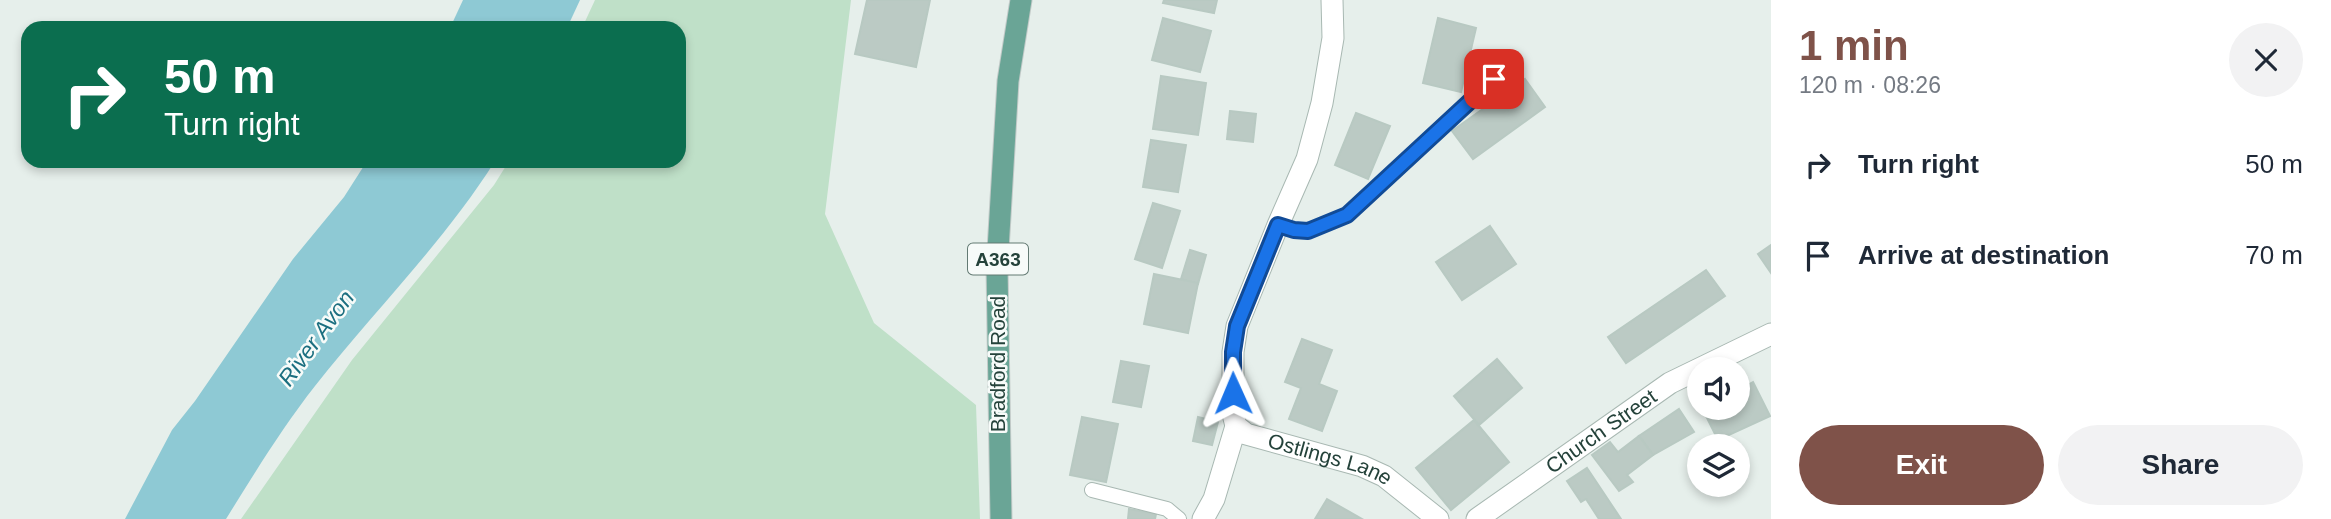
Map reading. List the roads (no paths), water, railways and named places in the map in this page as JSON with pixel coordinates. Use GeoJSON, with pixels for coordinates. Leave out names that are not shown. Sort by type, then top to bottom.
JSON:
{"type":"FeatureCollection","features":[{"type":"Feature","properties":{"kind":"main road","name":"Bradford Road"},"geometry":{"type":"LineString","coordinates":[[1001,519],[997,267],[1008,81],[1021,0]]}},
{"type":"Feature","properties":{"kind":"street"},"geometry":{"type":"LineString","coordinates":[[1203,519],[1214,499],[1236,426],[1233,414],[1233,352],[1237,326],[1307,159],[1322,103],[1333,38],[1332,0]]}},
{"type":"Feature","properties":{"kind":"street","name":"Church Street"},"geometry":{"type":"LineString","coordinates":[[1477,519],[1670,383],[1771,334]]}},
{"type":"Feature","properties":{"kind":"street","name":"Ostlings Lane"},"geometry":{"type":"LineString","coordinates":[[1236,426],[1246,435],[1362,466],[1384,475],[1438,519]]}},
{"type":"Feature","properties":{"kind":"lane"},"geometry":{"type":"LineString","coordinates":[[1278,225],[1308,231],[1347,215],[1513,62]]}},
{"type":"Feature","properties":{"kind":"lane"},"geometry":{"type":"LineString","coordinates":[[1092,490],[1167,509],[1179,519]]}},
{"type":"Feature","properties":{"kind":"water"},"geometry":{"type":"Polygon","coordinates":[[[463,0],[580,0],[570,21],[453,21],[463,0]]]}},
{"type":"Feature","properties":{"kind":"water","name":"River Avon"},"geometry":{"type":"Polygon","coordinates":[[[363,168],[490,168],[454,220],[303,402],[226,519],[125,519],[172,430],[293,259],[344,197],[363,168]]]}}]}
